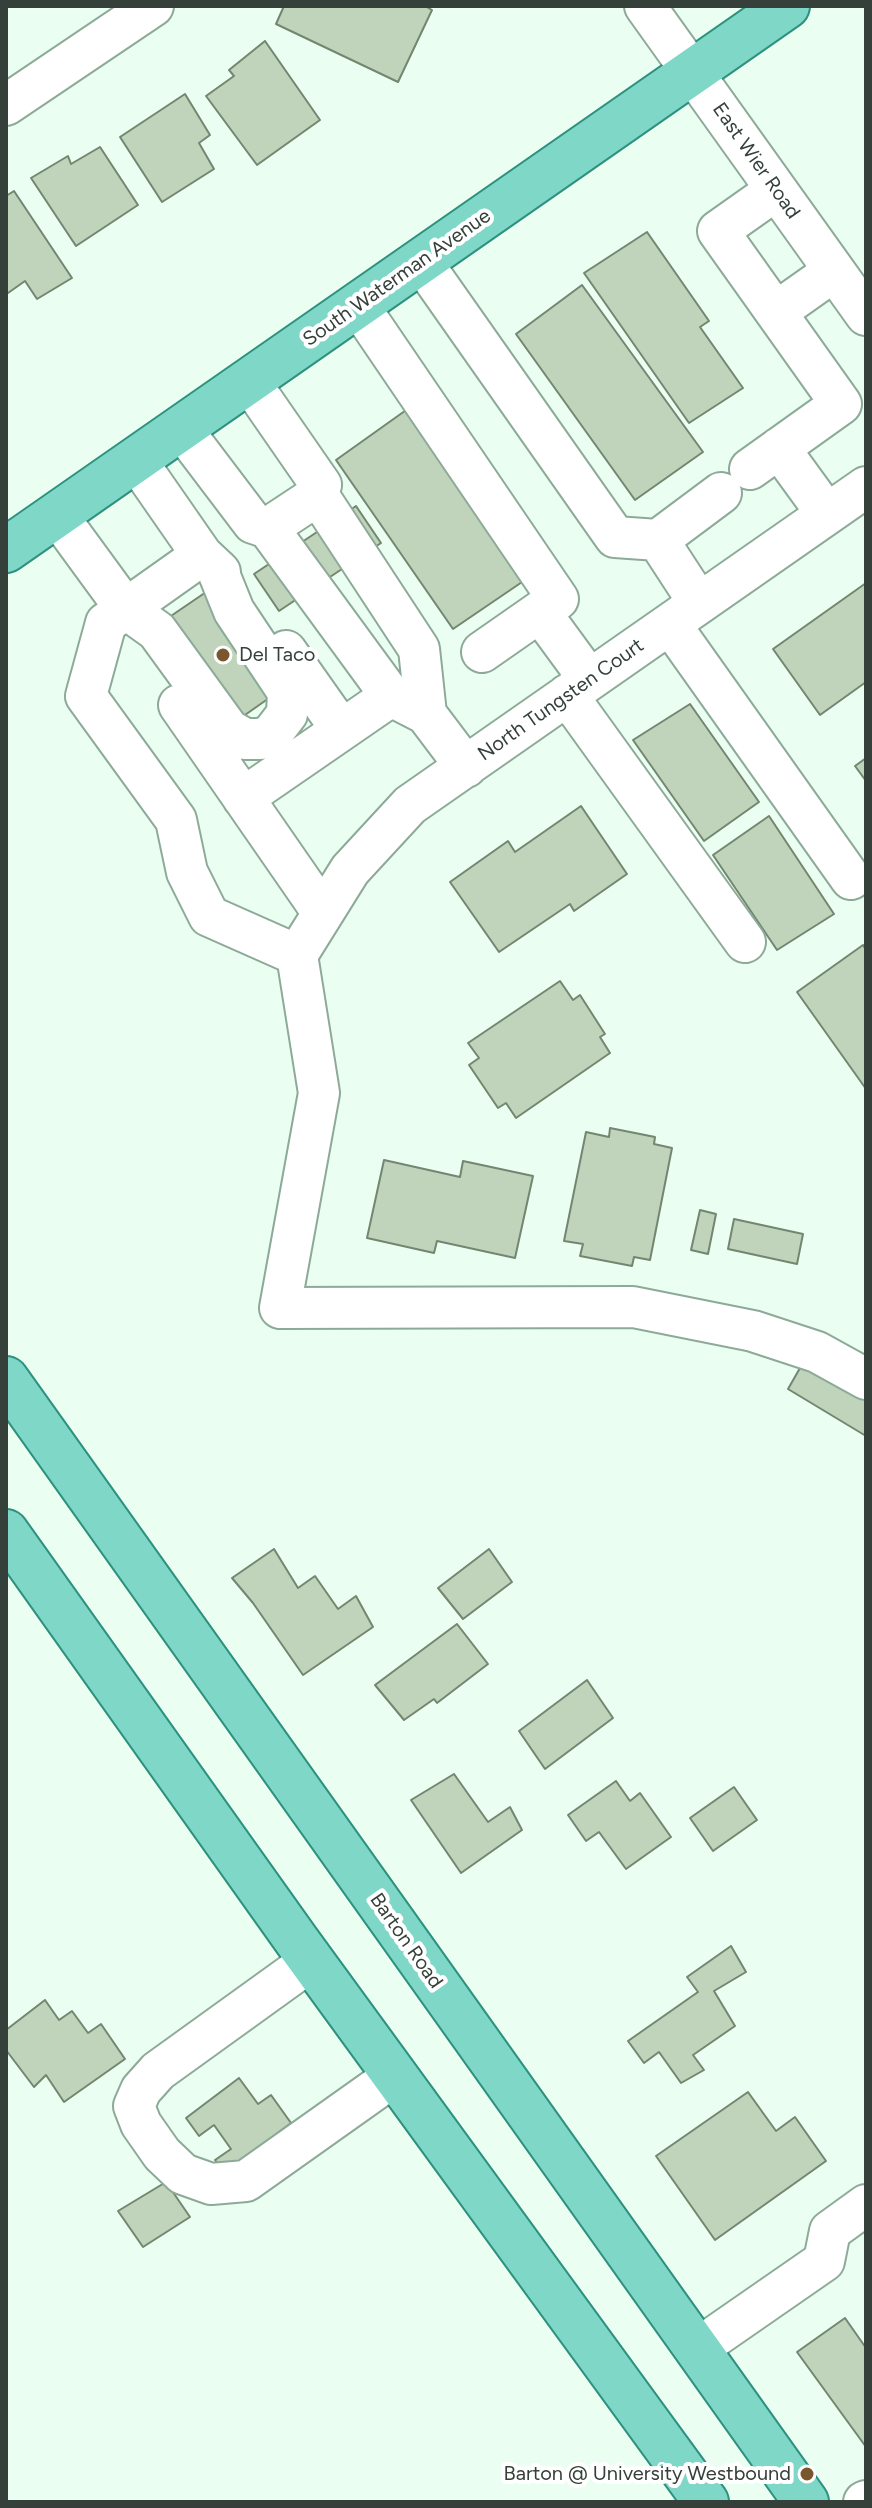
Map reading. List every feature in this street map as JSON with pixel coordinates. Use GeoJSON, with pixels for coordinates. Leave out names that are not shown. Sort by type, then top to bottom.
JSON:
{"type":"FeatureCollection","features":[{"type":"Feature","properties":{"kind":"main road","name":"South Waterman Avenue"},"geometry":{"type":"LineString","coordinates":[[6,550],[787,6]]}},
{"type":"Feature","properties":{"kind":"main road","name":"Barton Road"},"geometry":{"type":"LineString","coordinates":[[6,1379],[806,2502]]}},
{"type":"Feature","properties":{"kind":"main road"},"geometry":{"type":"LineString","coordinates":[[6,1532],[394,2076],[706,2502]]}},
{"type":"Feature","properties":{"kind":"street"},"geometry":{"type":"LineString","coordinates":[[6,105],[153,6]]}},
{"type":"Feature","properties":{"kind":"street","name":"East Wier Road"},"geometry":{"type":"LineString","coordinates":[[645,6],[866,315]]}},
{"type":"Feature","properties":{"kind":"street"},"geometry":{"type":"LineString","coordinates":[[421,261],[615,537],[658,540],[841,404],[718,231],[776,190]]}},
{"type":"Feature","properties":{"kind":"street"},"geometry":{"type":"LineString","coordinates":[[776,312],[834,271]]}},
{"type":"Feature","properties":{"kind":"street"},"geometry":{"type":"LineString","coordinates":[[358,305],[558,599],[482,652]]}},
{"type":"Feature","properties":{"kind":"street"},"geometry":{"type":"LineString","coordinates":[[249,381],[321,485],[318,495],[268,528]]}},
{"type":"Feature","properties":{"kind":"street"},"geometry":{"type":"LineString","coordinates":[[181,428],[253,523],[268,528],[391,696],[426,714],[466,767]]}},
{"type":"Feature","properties":{"kind":"street"},"geometry":{"type":"LineString","coordinates":[[57,515],[125,608],[157,631],[229,730],[245,739],[271,735],[287,714],[288,692],[234,611],[210,562],[136,460]]}},
{"type":"Feature","properties":{"kind":"street"},"geometry":{"type":"LineString","coordinates":[[750,470],[827,514]]}},
{"type":"Feature","properties":{"kind":"street","name":"North Tungsten Court"},"geometry":{"type":"LineString","coordinates":[[297,955],[350,870],[410,805],[866,487]]}},
{"type":"Feature","properties":{"kind":"street"},"geometry":{"type":"LineString","coordinates":[[318,495],[419,649],[426,714]]}},
{"type":"Feature","properties":{"kind":"street"},"geometry":{"type":"LineString","coordinates":[[658,540],[685,613],[851,879]]}},
{"type":"Feature","properties":{"kind":"street"},"geometry":{"type":"LineString","coordinates":[[210,562],[125,608],[106,623],[86,696],[176,820],[187,872],[209,916],[297,955],[319,1093],[280,1308],[633,1307],[753,1331],[817,1352],[866,1379]]}},
{"type":"Feature","properties":{"kind":"street"},"geometry":{"type":"LineString","coordinates":[[210,562],[249,599],[341,729]]}},
{"type":"Feature","properties":{"kind":"street"},"geometry":{"type":"LineString","coordinates":[[125,608],[135,641],[323,913]]}},
{"type":"Feature","properties":{"kind":"street"},"geometry":{"type":"LineString","coordinates":[[540,612],[578,687],[745,942]]}},
{"type":"Feature","properties":{"kind":"street"},"geometry":{"type":"LineString","coordinates":[[243,798],[391,696]]}},
{"type":"Feature","properties":{"kind":"street"},"geometry":{"type":"LineString","coordinates":[[312,1960],[158,2071],[141,2090],[134,2106],[141,2124],[162,2154],[183,2174],[211,2184],[246,2181],[394,2076]]}},
{"type":"Feature","properties":{"kind":"street"},"geometry":{"type":"LineString","coordinates":[[697,2349],[824,2261],[830,2231],[866,2205]]}},
{"type":"Feature","properties":{"kind":"building"},"geometry":{"type":"Polygon","coordinates":[[[284,6],[425,6],[432,10],[398,82],[276,24],[284,6]]]}},
{"type":"Feature","properties":{"kind":"building"},"geometry":{"type":"Polygon","coordinates":[[[265,41],[320,120],[257,165],[206,96],[234,76],[229,70],[265,41]]]}},
{"type":"Feature","properties":{"kind":"building"},"geometry":{"type":"Polygon","coordinates":[[[185,94],[210,135],[199,143],[214,169],[162,202],[120,137],[185,94]]]}},
{"type":"Feature","properties":{"kind":"building"},"geometry":{"type":"Polygon","coordinates":[[[100,147],[138,205],[76,246],[31,178],[68,156],[71,164],[100,147]]]}},
{"type":"Feature","properties":{"kind":"building"},"geometry":{"type":"Polygon","coordinates":[[[14,191],[72,278],[37,299],[25,281],[8,293],[6,290],[6,196],[14,191]]]}},
{"type":"Feature","properties":{"kind":"building"},"geometry":{"type":"Polygon","coordinates":[[[647,232],[709,321],[700,327],[743,388],[689,423],[584,273],[647,232]]]}},
{"type":"Feature","properties":{"kind":"building"},"geometry":{"type":"Polygon","coordinates":[[[582,285],[703,452],[635,500],[516,334],[582,285]]]}},
{"type":"Feature","properties":{"kind":"building"},"geometry":{"type":"Polygon","coordinates":[[[409,408],[525,580],[453,629],[336,460],[409,408]]]}},
{"type":"Feature","properties":{"kind":"building"},"geometry":{"type":"Polygon","coordinates":[[[356,506],[381,543],[279,611],[254,574],[356,506]]]}},
{"type":"Feature","properties":{"kind":"building"},"geometry":{"type":"Polygon","coordinates":[[[866,583],[866,682],[820,715],[773,649],[866,583]]]}},
{"type":"Feature","properties":{"kind":"building","name":"Del Taco"},"geometry":{"type":"Polygon","coordinates":[[[212,588],[282,689],[235,722],[165,620],[212,588]]]}},
{"type":"Feature","properties":{"kind":"building"},"geometry":{"type":"Polygon","coordinates":[[[690,704],[759,802],[704,841],[633,740],[690,704]]]}},
{"type":"Feature","properties":{"kind":"building"},"geometry":{"type":"Polygon","coordinates":[[[866,758],[866,781],[855,766],[866,758]]]}},
{"type":"Feature","properties":{"kind":"building"},"geometry":{"type":"Polygon","coordinates":[[[581,806],[627,874],[574,911],[570,904],[499,952],[450,882],[508,841],[515,852],[581,806]]]}},
{"type":"Feature","properties":{"kind":"building"},"geometry":{"type":"Polygon","coordinates":[[[769,816],[834,914],[777,950],[713,855],[769,816]]]}},
{"type":"Feature","properties":{"kind":"building"},"geometry":{"type":"Polygon","coordinates":[[[863,945],[866,950],[866,1089],[797,992],[863,945]]]}},
{"type":"Feature","properties":{"kind":"building"},"geometry":{"type":"Polygon","coordinates":[[[560,981],[573,1000],[580,995],[605,1034],[600,1037],[610,1053],[516,1118],[506,1103],[498,1108],[469,1065],[479,1058],[468,1043],[560,981]]]}},
{"type":"Feature","properties":{"kind":"building"},"geometry":{"type":"Polygon","coordinates":[[[610,1128],[655,1137],[654,1144],[672,1148],[650,1260],[634,1257],[632,1266],[580,1256],[583,1244],[564,1241],[586,1132],[609,1137],[610,1128]]]}},
{"type":"Feature","properties":{"kind":"building"},"geometry":{"type":"Polygon","coordinates":[[[384,1160],[460,1177],[463,1161],[533,1176],[515,1258],[437,1241],[434,1253],[367,1238],[384,1160]]]}},
{"type":"Feature","properties":{"kind":"building"},"geometry":{"type":"Polygon","coordinates":[[[700,1210],[716,1214],[708,1254],[691,1250],[700,1210]]]}},
{"type":"Feature","properties":{"kind":"building"},"geometry":{"type":"Polygon","coordinates":[[[734,1219],[803,1234],[797,1264],[728,1249],[734,1219]]]}},
{"type":"Feature","properties":{"kind":"building"},"geometry":{"type":"Polygon","coordinates":[[[804,1361],[866,1399],[866,1436],[788,1389],[804,1361]]]}},
{"type":"Feature","properties":{"kind":"building"},"geometry":{"type":"Polygon","coordinates":[[[274,1549],[298,1588],[315,1576],[338,1609],[356,1596],[373,1627],[303,1675],[232,1578],[274,1549]]]}},
{"type":"Feature","properties":{"kind":"building"},"geometry":{"type":"Polygon","coordinates":[[[489,1549],[512,1582],[463,1619],[438,1588],[489,1549]]]}},
{"type":"Feature","properties":{"kind":"building"},"geometry":{"type":"Polygon","coordinates":[[[457,1624],[488,1664],[437,1703],[434,1699],[404,1720],[375,1685],[457,1624]]]}},
{"type":"Feature","properties":{"kind":"building"},"geometry":{"type":"Polygon","coordinates":[[[587,1680],[613,1718],[545,1769],[519,1731],[587,1680]]]}},
{"type":"Feature","properties":{"kind":"building"},"geometry":{"type":"Polygon","coordinates":[[[454,1774],[488,1822],[510,1807],[522,1830],[461,1873],[411,1800],[454,1774]]]}},
{"type":"Feature","properties":{"kind":"building"},"geometry":{"type":"Polygon","coordinates":[[[616,1781],[630,1801],[640,1793],[671,1837],[626,1869],[599,1832],[586,1841],[568,1815],[616,1781]]]}},
{"type":"Feature","properties":{"kind":"building"},"geometry":{"type":"Polygon","coordinates":[[[734,1787],[757,1820],[713,1851],[690,1818],[734,1787]]]}},
{"type":"Feature","properties":{"kind":"building"},"geometry":{"type":"Polygon","coordinates":[[[731,1946],[746,1972],[714,1991],[735,2026],[693,2055],[704,2070],[681,2083],[659,2052],[644,2063],[628,2041],[698,1992],[687,1977],[731,1946]]]}},
{"type":"Feature","properties":{"kind":"building"},"geometry":{"type":"Polygon","coordinates":[[[45,2000],[59,2020],[72,2011],[88,2033],[101,2024],[125,2059],[64,2102],[46,2075],[34,2087],[6,2050],[6,2030],[45,2000]]]}},
{"type":"Feature","properties":{"kind":"building"},"geometry":{"type":"Polygon","coordinates":[[[239,2078],[258,2104],[271,2095],[291,2123],[225,2173],[215,2160],[231,2149],[214,2125],[199,2136],[186,2118],[239,2078]]]}},
{"type":"Feature","properties":{"kind":"building"},"geometry":{"type":"Polygon","coordinates":[[[748,2092],[776,2131],[795,2117],[826,2161],[715,2240],[656,2156],[748,2092]]]}},
{"type":"Feature","properties":{"kind":"building"},"geometry":{"type":"Polygon","coordinates":[[[166,2182],[190,2217],[143,2247],[118,2211],[166,2182]]]}},
{"type":"Feature","properties":{"kind":"building"},"geometry":{"type":"Polygon","coordinates":[[[845,2318],[866,2348],[866,2447],[797,2352],[845,2318]]]}},
{"type":"Feature","properties":{"kind":"place","name":"Del Taco"},"geometry":{"type":"Point","coordinates":[223,655]}},
{"type":"Feature","properties":{"kind":"place","name":"Barton @ University Westbound"},"geometry":{"type":"Point","coordinates":[807,2474]}}]}
